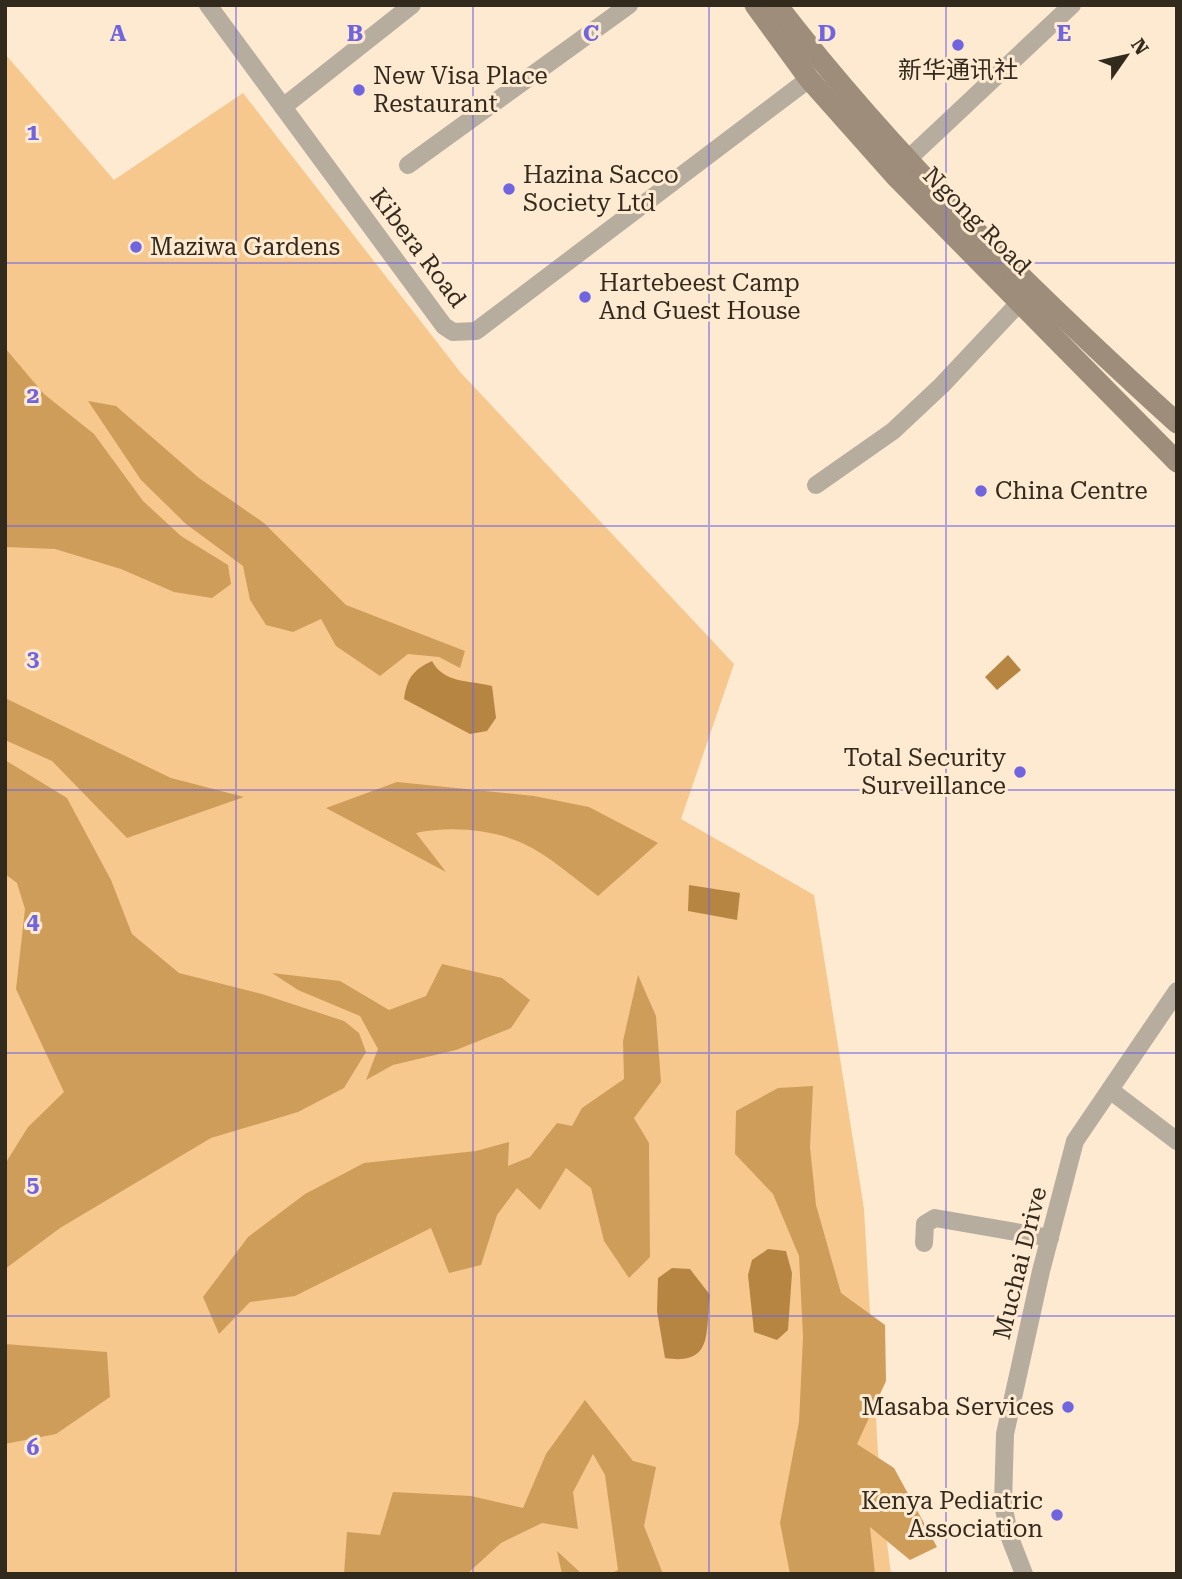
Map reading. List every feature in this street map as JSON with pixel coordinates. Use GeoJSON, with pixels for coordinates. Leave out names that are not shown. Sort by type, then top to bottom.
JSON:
{"type":"FeatureCollection","features":[{"type":"Feature","properties":{"kind":"main road","name":"Ngong Road"},"geometry":{"type":"LineString","coordinates":[[755,5],[809,79],[897,178],[1177,462]]}},
{"type":"Feature","properties":{"kind":"main road","name":"Ngong Road"},"geometry":{"type":"LineString","coordinates":[[777,5],[907,160],[1057,313],[1177,423]]}},
{"type":"Feature","properties":{"kind":"street","name":"Kibera Road"},"geometry":{"type":"LineString","coordinates":[[208,5],[444,326],[453,332],[470,333],[809,79]]}},
{"type":"Feature","properties":{"kind":"street"},"geometry":{"type":"LineString","coordinates":[[283,107],[412,5]]}},
{"type":"Feature","properties":{"kind":"street"},"geometry":{"type":"LineString","coordinates":[[408,165],[629,5]]}},
{"type":"Feature","properties":{"kind":"street"},"geometry":{"type":"LineString","coordinates":[[907,160],[1072,5]]}},
{"type":"Feature","properties":{"kind":"street"},"geometry":{"type":"LineString","coordinates":[[816,485],[893,431],[1021,301]]}},
{"type":"Feature","properties":{"kind":"street","name":"Muchai Drive"},"geometry":{"type":"LineString","coordinates":[[1024,1574],[1010,1538],[1003,1504],[1005,1434],[1075,1141],[1177,991]]}},
{"type":"Feature","properties":{"kind":"street"},"geometry":{"type":"LineString","coordinates":[[1110,1090],[1177,1141]]}},
{"type":"Feature","properties":{"kind":"street"},"geometry":{"type":"LineString","coordinates":[[924,1243],[925,1224],[935,1218],[1050,1238]]}},
{"type":"Feature","properties":{"kind":"shaded area"},"geometry":{"type":"Polygon","coordinates":[[[5,54],[114,180],[243,93],[461,373],[734,664],[681,819],[814,895],[864,1209],[880,1488],[891,1574],[5,1574],[5,54]]]}},
{"type":"Feature","properties":{"kind":"shaded area"},"geometry":{"type":"Polygon","coordinates":[[[5,348],[44,394],[94,434],[143,501],[181,536],[228,565],[231,584],[212,598],[174,592],[121,569],[55,549],[5,547],[5,348]]]}},
{"type":"Feature","properties":{"kind":"shaded area"},"geometry":{"type":"Polygon","coordinates":[[[88,401],[116,406],[199,478],[264,523],[346,605],[465,651],[460,668],[439,657],[408,654],[380,676],[336,646],[321,619],[293,632],[266,625],[250,600],[243,566],[186,524],[141,480],[88,401]]]}},
{"type":"Feature","properties":{"kind":"shaded area"},"geometry":{"type":"Polygon","coordinates":[[[1008,655],[1021,670],[997,690],[985,677],[1008,655]]]}},
{"type":"Feature","properties":{"kind":"shaded area"},"geometry":{"type":"Polygon","coordinates":[[[432,661],[443,674],[450,677],[492,686],[496,718],[487,731],[470,734],[404,699],[412,676],[432,661]]]}},
{"type":"Feature","properties":{"kind":"shaded area"},"geometry":{"type":"Polygon","coordinates":[[[5,698],[171,778],[244,797],[127,838],[52,761],[5,740],[5,698]]]}},
{"type":"Feature","properties":{"kind":"shaded area"},"geometry":{"type":"Polygon","coordinates":[[[5,760],[67,798],[111,880],[132,934],[179,973],[262,994],[344,1021],[359,1033],[366,1052],[344,1088],[298,1112],[211,1138],[60,1228],[5,1269],[5,1164],[28,1127],[64,1092],[16,989],[25,909],[17,883],[5,874],[5,760]]]}},
{"type":"Feature","properties":{"kind":"shaded area"},"geometry":{"type":"Polygon","coordinates":[[[397,782],[534,796],[589,807],[658,843],[598,896],[542,854],[510,838],[470,830],[416,833],[446,872],[326,808],[397,782]]]}},
{"type":"Feature","properties":{"kind":"shaded area"},"geometry":{"type":"Polygon","coordinates":[[[689,885],[740,893],[737,920],[688,911],[689,885]]]}},
{"type":"Feature","properties":{"kind":"shaded area"},"geometry":{"type":"Polygon","coordinates":[[[442,964],[502,978],[530,1000],[511,1028],[456,1050],[393,1065],[366,1080],[378,1049],[360,1016],[298,990],[272,973],[340,981],[389,1010],[426,996],[442,964]]]}},
{"type":"Feature","properties":{"kind":"shaded area"},"geometry":{"type":"Polygon","coordinates":[[[638,975],[656,1016],[661,1082],[634,1118],[649,1143],[650,1257],[629,1278],[604,1241],[591,1188],[566,1168],[540,1210],[517,1188],[497,1215],[481,1265],[449,1273],[431,1228],[295,1296],[250,1302],[219,1334],[203,1297],[248,1237],[305,1194],[364,1163],[476,1151],[509,1142],[508,1166],[530,1157],[557,1123],[572,1126],[582,1108],[624,1079],[623,1041],[638,975]]]}},
{"type":"Feature","properties":{"kind":"shaded area"},"geometry":{"type":"Polygon","coordinates":[[[813,1086],[810,1147],[816,1205],[841,1293],[885,1325],[886,1381],[857,1444],[894,1468],[937,1547],[910,1560],[870,1527],[875,1574],[790,1574],[780,1523],[799,1422],[803,1337],[799,1256],[773,1194],[735,1154],[736,1111],[778,1088],[813,1086]]]}},
{"type":"Feature","properties":{"kind":"shaded area"},"geometry":{"type":"Polygon","coordinates":[[[768,1249],[786,1251],[792,1273],[788,1330],[777,1340],[754,1332],[748,1275],[752,1260],[768,1249]]]}},
{"type":"Feature","properties":{"kind":"shaded area"},"geometry":{"type":"Polygon","coordinates":[[[672,1268],[690,1269],[710,1295],[704,1343],[700,1351],[681,1359],[665,1358],[657,1311],[658,1278],[672,1268]]]}},
{"type":"Feature","properties":{"kind":"shaded area"},"geometry":{"type":"Polygon","coordinates":[[[5,1344],[107,1352],[110,1397],[56,1434],[5,1444],[5,1344]]]}},
{"type":"Feature","properties":{"kind":"shaded area"},"geometry":{"type":"Polygon","coordinates":[[[585,1400],[633,1461],[656,1467],[644,1526],[663,1574],[610,1574],[618,1570],[605,1475],[593,1454],[573,1492],[578,1529],[542,1523],[501,1543],[467,1574],[344,1574],[347,1532],[380,1535],[393,1492],[471,1496],[523,1508],[546,1454],[585,1400]]]}},
{"type":"Feature","properties":{"kind":"shaded area"},"geometry":{"type":"Polygon","coordinates":[[[557,1551],[582,1574],[562,1574],[557,1551]]]}},
{"type":"Feature","properties":{"kind":"place","name":"新华通讯社"},"geometry":{"type":"Point","coordinates":[958,45]}},
{"type":"Feature","properties":{"kind":"place","name":"New Visa Place Restaurant"},"geometry":{"type":"Point","coordinates":[359,90]}},
{"type":"Feature","properties":{"kind":"place","name":"Hazina Sacco Society Ltd"},"geometry":{"type":"Point","coordinates":[509,189]}},
{"type":"Feature","properties":{"kind":"place","name":"Maziwa Gardens"},"geometry":{"type":"Point","coordinates":[136,247]}},
{"type":"Feature","properties":{"kind":"place","name":"Hartebeest Camp And Guest House"},"geometry":{"type":"Point","coordinates":[585,297]}},
{"type":"Feature","properties":{"kind":"place","name":"China Centre"},"geometry":{"type":"Point","coordinates":[981,491]}},
{"type":"Feature","properties":{"kind":"place","name":"Total Security Surveillance"},"geometry":{"type":"Point","coordinates":[1020,772]}},
{"type":"Feature","properties":{"kind":"place","name":"Masaba Services"},"geometry":{"type":"Point","coordinates":[1068,1407]}},
{"type":"Feature","properties":{"kind":"place","name":"Kenya Pediatric Association"},"geometry":{"type":"Point","coordinates":[1057,1515]}}]}
